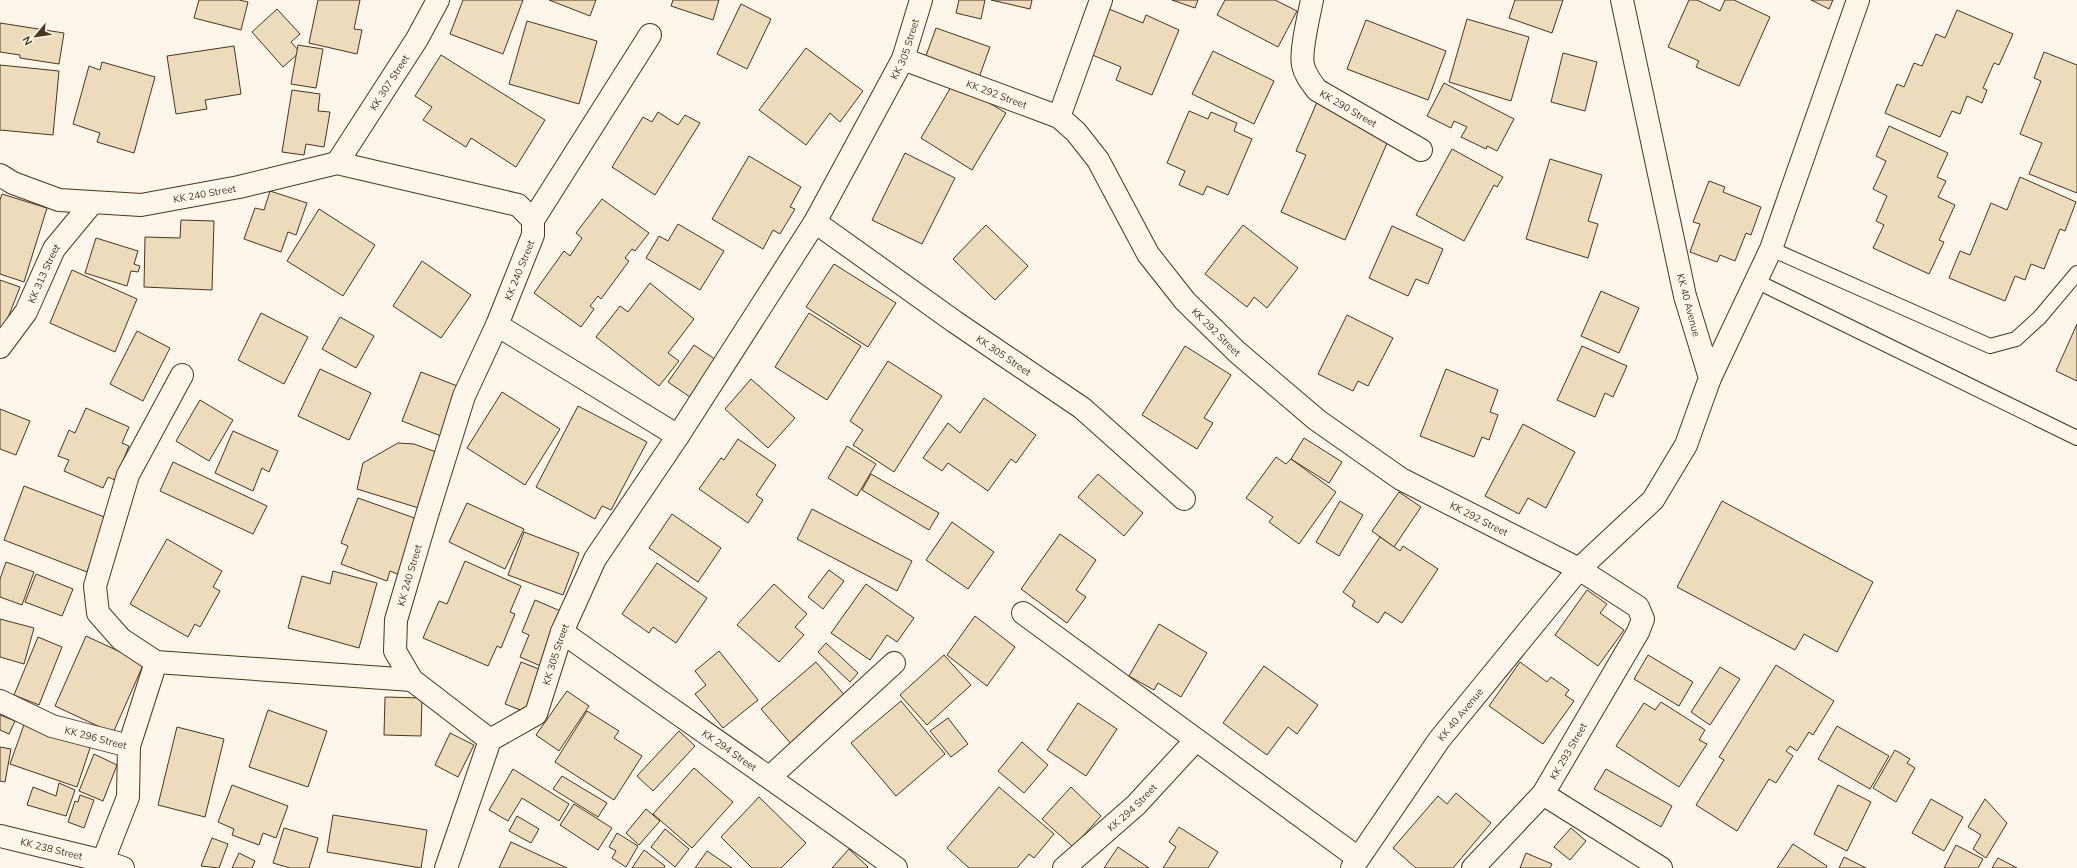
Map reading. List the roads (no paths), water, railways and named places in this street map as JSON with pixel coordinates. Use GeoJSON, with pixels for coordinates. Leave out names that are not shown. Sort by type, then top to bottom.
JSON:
{"type":"FeatureCollection","features":[{"type":"Feature","properties":{"kind":"street","name":"KK 307 Street"},"geometry":{"type":"LineString","coordinates":[[337,163],[417,39],[438,0]]}},
{"type":"Feature","properties":{"kind":"street","name":"KK 305 Street"},"geometry":{"type":"LineString","coordinates":[[490,740],[536,714],[562,632],[595,559],[678,436],[815,222],[903,59],[921,0]]}},
{"type":"Feature","properties":{"kind":"street"},"geometry":{"type":"LineString","coordinates":[[1059,117],[1101,0]]}},
{"type":"Feature","properties":{"kind":"street","name":"KK 290 Street"},"geometry":{"type":"LineString","coordinates":[[1312,0],[1306,28],[1302,64],[1307,78],[1317,90],[1421,150]]}},
{"type":"Feature","properties":{"kind":"street","name":"KK 40 Avenue"},"geometry":{"type":"LineString","coordinates":[[1355,863],[1439,740],[1579,569],[1653,500],[1686,445],[1710,378],[1685,296],[1622,0]]}},
{"type":"Feature","properties":{"kind":"street"},"geometry":{"type":"LineString","coordinates":[[1710,378],[1772,249],[1858,0]]}},
{"type":"Feature","properties":{"kind":"street"},"geometry":{"type":"LineString","coordinates":[[533,220],[650,35]]}},
{"type":"Feature","properties":{"kind":"street","name":"KK 292 Street"},"geometry":{"type":"LineString","coordinates":[[903,59],[1059,117],[1076,132],[1098,160],[1148,254],[1184,301],[1237,352],[1317,420],[1401,479],[1579,569]]}},
{"type":"Feature","properties":{"kind":"street","name":"KK 240 Street"},"geometry":{"type":"LineString","coordinates":[[0,175],[13,183],[59,200],[141,205],[182,199],[239,187],[337,163],[518,205],[533,220],[533,235],[496,325],[464,396],[426,515],[396,620],[395,652],[412,680],[490,740]]}},
{"type":"Feature","properties":{"kind":"street","name":"KK 313 Street"},"geometry":{"type":"LineString","coordinates":[[0,347],[26,312],[54,249],[92,203]]}},
{"type":"Feature","properties":{"kind":"street","name":"KK 305 Street"},"geometry":{"type":"LineString","coordinates":[[815,222],[955,322],[1082,408],[1184,499]]}},
{"type":"Feature","properties":{"kind":"street"},"geometry":{"type":"LineString","coordinates":[[496,325],[678,436]]}},
{"type":"Feature","properties":{"kind":"street"},"geometry":{"type":"LineString","coordinates":[[182,375],[128,474],[95,586],[98,613],[121,639],[156,662],[412,680]]}},
{"type":"Feature","properties":{"kind":"street","name":"KK 293 Street"},"geometry":{"type":"LineString","coordinates":[[1473,868],[1543,794],[1638,632],[1643,619],[1638,607],[1579,569]]}},
{"type":"Feature","properties":{"kind":"street"},"geometry":{"type":"LineString","coordinates":[[1023,613],[1195,741],[1355,863]]}},
{"type":"Feature","properties":{"kind":"street","name":"KK 294 Street"},"geometry":{"type":"LineString","coordinates":[[562,632],[670,709],[770,777],[896,868]]}},
{"type":"Feature","properties":{"kind":"street"},"geometry":{"type":"LineString","coordinates":[[129,746],[156,662]]}},
{"type":"Feature","properties":{"kind":"street"},"geometry":{"type":"LineString","coordinates":[[770,777],[894,663]]}},
{"type":"Feature","properties":{"kind":"street","name":"KK 296 Street"},"geometry":{"type":"LineString","coordinates":[[0,701],[52,726],[129,746],[128,797],[113,864]]}},
{"type":"Feature","properties":{"kind":"street"},"geometry":{"type":"LineString","coordinates":[[446,868],[490,740]]}},
{"type":"Feature","properties":{"kind":"street","name":"KK 294 Street"},"geometry":{"type":"LineString","coordinates":[[1064,868],[1136,805],[1195,741]]}},
{"type":"Feature","properties":{"kind":"street"},"geometry":{"type":"LineString","coordinates":[[1543,794],[1661,868]]}},
{"type":"Feature","properties":{"kind":"street","name":"KK 238 Street"},"geometry":{"type":"LineString","coordinates":[[0,836],[113,864]]}},
{"type":"Feature","properties":{"kind":"lane"},"geometry":{"type":"LineString","coordinates":[[1772,249],[1990,346],[2016,339],[2040,317],[2077,274]]}},
{"type":"Feature","properties":{"kind":"lane"},"geometry":{"type":"LineString","coordinates":[[1756,281],[2077,438]]}}]}
